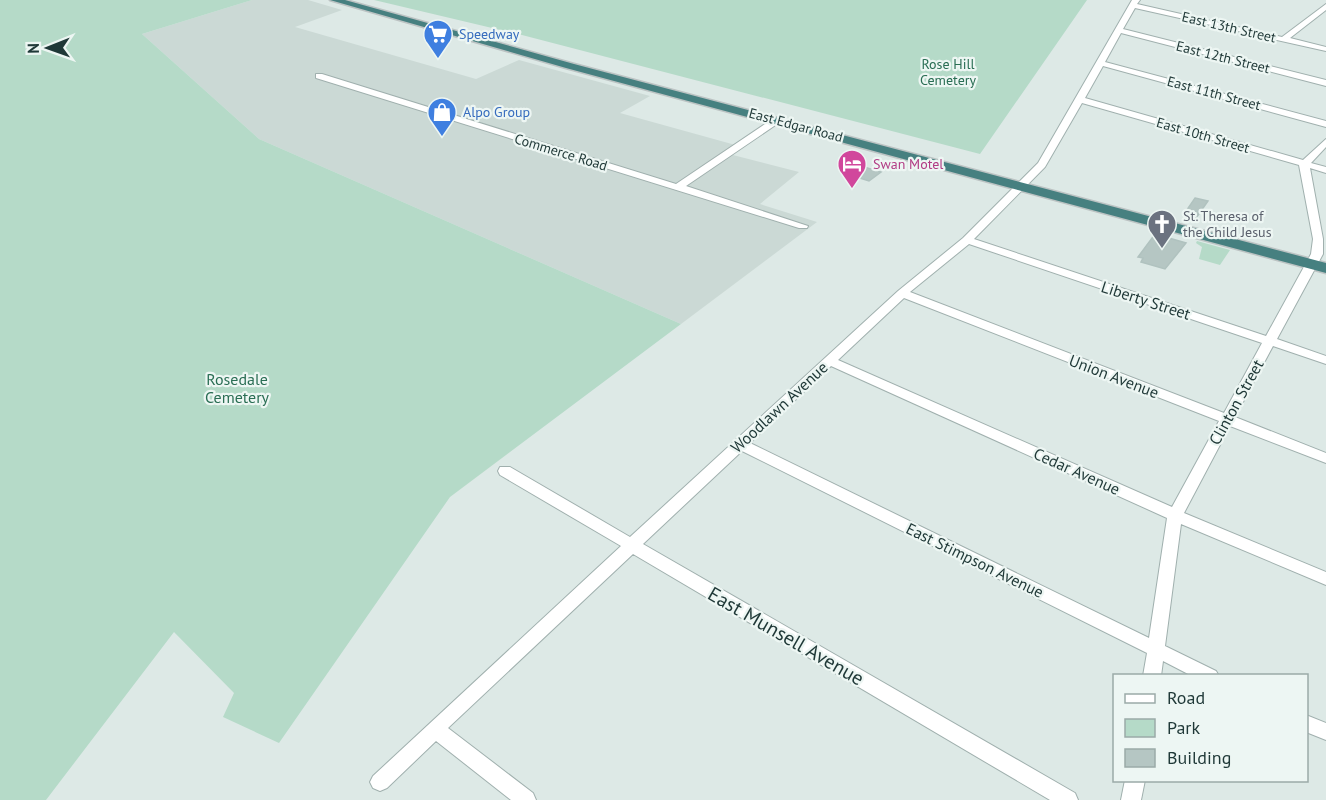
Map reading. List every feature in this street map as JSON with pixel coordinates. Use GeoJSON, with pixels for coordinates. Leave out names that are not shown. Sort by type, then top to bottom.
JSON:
{"type":"FeatureCollection","features":[{"type":"Feature","properties":{"kind":"highway","name":"East Edgar Road"},"geometry":{"type":"LineString","coordinates":[[335,0],[570,66],[777,120],[1025,182],[1170,215],[1230,231],[1320,261]]}},
{"type":"Feature","properties":{"kind":"highway","name":"East Edgar Road"},"geometry":{"type":"LineString","coordinates":[[360,0],[1320,261]]}},
{"type":"Feature","properties":{"kind":"street","name":"Woodlawn Avenue"},"geometry":{"type":"LineString","coordinates":[[380,782],[902,293],[967,240],[1042,165],[1134,3]]}},
{"type":"Feature","properties":{"kind":"street","name":"East 13th Street"},"geometry":{"type":"LineString","coordinates":[[1134,3],[1326,49]]}},
{"type":"Feature","properties":{"kind":"street"},"geometry":{"type":"LineString","coordinates":[[1284,39],[1326,6]]}},
{"type":"Feature","properties":{"kind":"street","name":"East 12th Street"},"geometry":{"type":"LineString","coordinates":[[1120,31],[1326,83]]}},
{"type":"Feature","properties":{"kind":"street","name":"East 11th Street"},"geometry":{"type":"LineString","coordinates":[[1101,63],[1326,124]]}},
{"type":"Feature","properties":{"kind":"street","name":"Commerce Road"},"geometry":{"type":"LineString","coordinates":[[319,76],[802,226]]}},
{"type":"Feature","properties":{"kind":"street","name":"East 10th Street"},"geometry":{"type":"LineString","coordinates":[[1079,99],[1326,170]]}},
{"type":"Feature","properties":{"kind":"street"},"geometry":{"type":"LineString","coordinates":[[678,187],[777,120]]}},
{"type":"Feature","properties":{"kind":"street"},"geometry":{"type":"LineString","coordinates":[[1320,261],[1305,164],[1326,142]]}},
{"type":"Feature","properties":{"kind":"street","name":"Liberty Street"},"geometry":{"type":"LineString","coordinates":[[967,240],[1326,360]]}},
{"type":"Feature","properties":{"kind":"street","name":"Clinton Street"},"geometry":{"type":"LineString","coordinates":[[1152,674],[1174,515],[1270,341],[1320,261]]}},
{"type":"Feature","properties":{"kind":"street","name":"Union Avenue"},"geometry":{"type":"LineString","coordinates":[[902,293],[1326,458]]}},
{"type":"Feature","properties":{"kind":"street","name":"Cedar Avenue"},"geometry":{"type":"LineString","coordinates":[[830,361],[1174,515],[1326,579]]}},
{"type":"Feature","properties":{"kind":"street","name":"East Stimpson Avenue"},"geometry":{"type":"LineString","coordinates":[[740,444],[1208,674]]}},
{"type":"Feature","properties":{"kind":"street","name":"East Munsell Avenue"},"geometry":{"type":"LineString","coordinates":[[505,471],[1068,800]]}},
{"type":"Feature","properties":{"kind":"street"},"geometry":{"type":"LineString","coordinates":[[1308,724],[1326,732]]}},
{"type":"Feature","properties":{"kind":"street"},"geometry":{"type":"LineString","coordinates":[[435,729],[526,800]]}},
{"type":"Feature","properties":{"kind":"street"},"geometry":{"type":"LineString","coordinates":[[1131,800],[1135,782]]}},
{"type":"Feature","properties":{"kind":"shaded area"},"geometry":{"type":"Polygon","coordinates":[[[252,0],[308,0],[342,10],[295,27],[476,79],[519,60],[650,96],[620,113],[739,146],[729,154],[799,172],[760,204],[817,222],[681,324],[259,139],[142,34],[252,0]]]}},
{"type":"Feature","properties":{"kind":"green space","name":"Rosedale Cemetery"},"geometry":{"type":"Polygon","coordinates":[[[0,0],[252,0],[142,34],[259,139],[681,324],[450,497],[279,743],[223,717],[234,693],[174,632],[46,800],[0,800],[0,0]]]}},
{"type":"Feature","properties":{"kind":"green space","name":"Rose Hill Cemetery"},"geometry":{"type":"Polygon","coordinates":[[[374,0],[1087,0],[980,154],[522,35],[374,0]]]}},
{"type":"Feature","properties":{"kind":"green space"},"geometry":{"type":"Polygon","coordinates":[[[1197,241],[1230,250],[1220,265],[1199,259],[1202,247],[1196,243],[1197,241]]]}},
{"type":"Feature","properties":{"kind":"building"},"geometry":{"type":"Polygon","coordinates":[[[864,167],[881,172],[869,181],[853,176],[864,167]]]}},
{"type":"Feature","properties":{"kind":"building"},"geometry":{"type":"Polygon","coordinates":[[[1195,198],[1208,201],[1196,218],[1184,214],[1195,198]]]}},
{"type":"Feature","properties":{"kind":"building","name":"St. Theresa of the Child Jesus"},"geometry":{"type":"Polygon","coordinates":[[[1155,234],[1186,243],[1165,269],[1141,262],[1143,258],[1138,257],[1155,234]]]}},
{"type":"Feature","properties":{"kind":"place","name":"Speedway"},"geometry":{"type":"Point","coordinates":[438,60]}},
{"type":"Feature","properties":{"kind":"place","name":"Alpo Group"},"geometry":{"type":"Point","coordinates":[442,138]}},
{"type":"Feature","properties":{"kind":"place","name":"Swan Motel"},"geometry":{"type":"Point","coordinates":[852,190]}},
{"type":"Feature","properties":{"kind":"place","name":"St. Theresa of the Child Jesus"},"geometry":{"type":"Point","coordinates":[1162,250]}}]}
